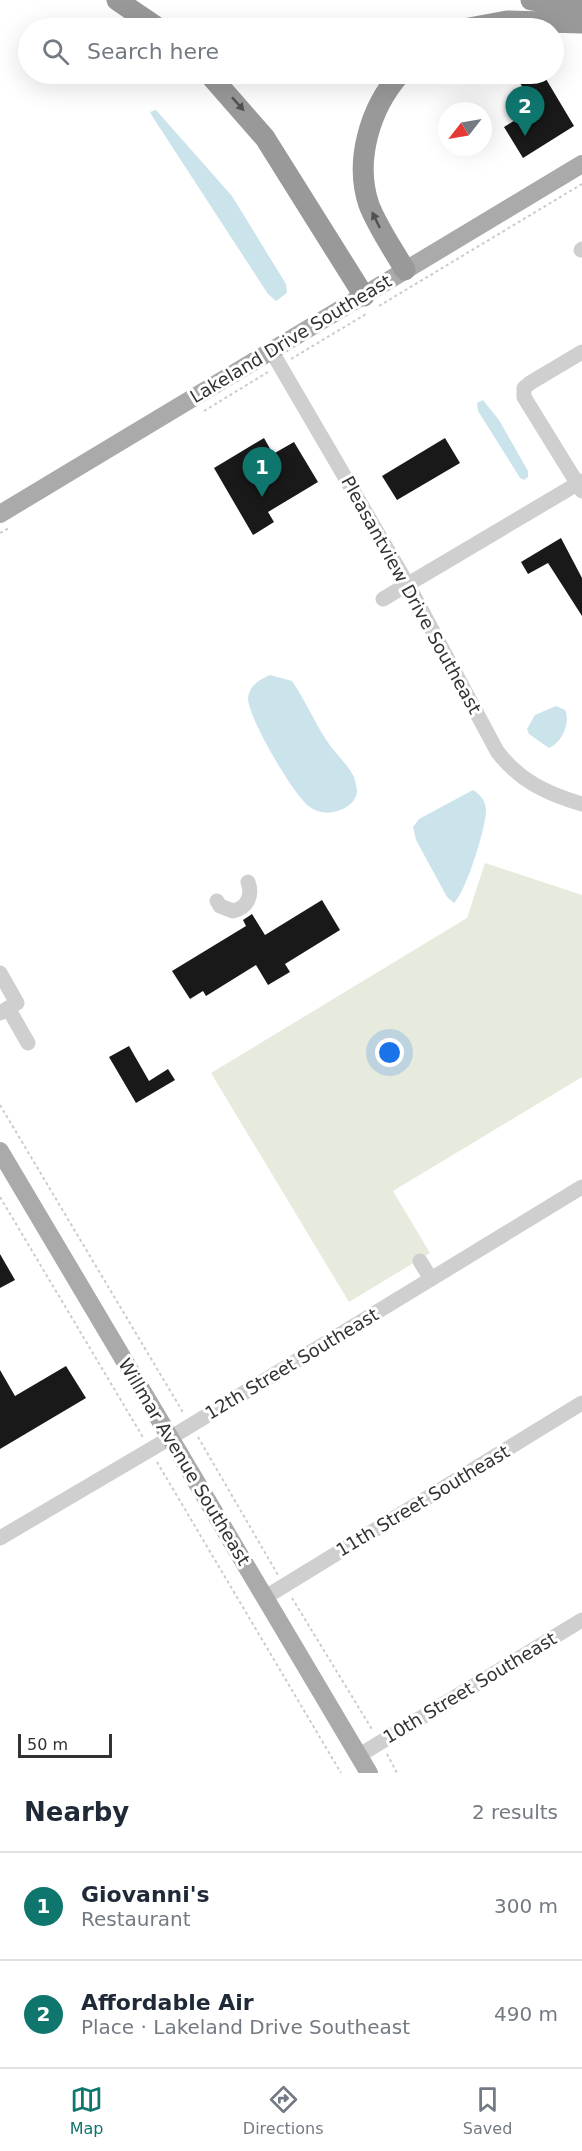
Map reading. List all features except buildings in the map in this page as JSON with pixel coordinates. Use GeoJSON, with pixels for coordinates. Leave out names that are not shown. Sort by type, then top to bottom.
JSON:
{"type":"FeatureCollection","features":[{"type":"Feature","properties":{"kind":"highway"},"geometry":{"type":"LineString","coordinates":[[117,0],[143,18]]}},
{"type":"Feature","properties":{"kind":"highway"},"geometry":{"type":"LineString","coordinates":[[531,0],[582,8]]}},
{"type":"Feature","properties":{"kind":"highway"},"geometry":{"type":"LineString","coordinates":[[564,23],[582,23]]}},
{"type":"Feature","properties":{"kind":"highway"},"geometry":{"type":"LineString","coordinates":[[219,84],[244,110],[271,147],[364,296]]}},
{"type":"Feature","properties":{"kind":"highway"},"geometry":{"type":"LineString","coordinates":[[393,84],[379,103],[367,135],[365,187],[374,216],[405,270]]}},
{"type":"Feature","properties":{"kind":"main road","name":"Lakeland Drive Southeast"},"geometry":{"type":"LineString","coordinates":[[0,514],[582,164]]}},
{"type":"Feature","properties":{"kind":"main road","name":"Willmar Avenue Southeast"},"geometry":{"type":"LineString","coordinates":[[0,1151],[369,1773]]}},
{"type":"Feature","properties":{"kind":"street","name":"Pleasantview Drive Southeast"},"geometry":{"type":"LineString","coordinates":[[272,352],[408,585],[505,762],[535,786],[582,804]]}},
{"type":"Feature","properties":{"kind":"street"},"geometry":{"type":"LineString","coordinates":[[383,599],[580,485],[524,397],[525,388],[582,352]]}},
{"type":"Feature","properties":{"kind":"street"},"geometry":{"type":"LineString","coordinates":[[217,901],[226,909],[241,909],[248,900],[250,889],[248,882]]}},
{"type":"Feature","properties":{"kind":"street"},"geometry":{"type":"LineString","coordinates":[[0,973],[17,1003],[4,1011],[28,1043]]}},
{"type":"Feature","properties":{"kind":"street","name":"12th Street Southeast"},"geometry":{"type":"LineString","coordinates":[[0,1538],[170,1438],[582,1186]]}},
{"type":"Feature","properties":{"kind":"street"},"geometry":{"type":"LineString","coordinates":[[420,1261],[431,1279]]}},
{"type":"Feature","properties":{"kind":"street","name":"11th Street Southeast"},"geometry":{"type":"LineString","coordinates":[[264,1598],[582,1403]]}},
{"type":"Feature","properties":{"kind":"street","name":"10th Street Southeast"},"geometry":{"type":"LineString","coordinates":[[358,1756],[582,1620]]}},
{"type":"Feature","properties":{"kind":"path"},"geometry":{"type":"LineString","coordinates":[[0,1105],[284,1586],[398,1773]]}},
{"type":"Feature","properties":{"kind":"path"},"geometry":{"type":"LineString","coordinates":[[0,1197],[341,1773]]}},
{"type":"Feature","properties":{"kind":"shaded area"},"geometry":{"type":"Polygon","coordinates":[[[485,863],[582,895],[582,1077],[393,1191],[430,1253],[349,1302],[211,1073],[467,918],[485,863]]]}},
{"type":"Feature","properties":{"kind":"water"},"geometry":{"type":"Polygon","coordinates":[[[156,110],[232,196],[286,284],[287,293],[276,301],[268,294],[154,119],[150,112],[156,110]]]}},
{"type":"Feature","properties":{"kind":"water"},"geometry":{"type":"Polygon","coordinates":[[[483,400],[499,420],[528,471],[528,477],[524,480],[520,478],[478,411],[477,403],[483,400]]]}},
{"type":"Feature","properties":{"kind":"water"},"geometry":{"type":"Polygon","coordinates":[[[270,675],[292,681],[329,744],[352,773],[357,794],[352,803],[346,807],[328,813],[310,807],[293,788],[272,755],[249,706],[248,697],[256,683],[270,675]]]}},
{"type":"Feature","properties":{"kind":"water"},"geometry":{"type":"Polygon","coordinates":[[[556,706],[565,710],[566,726],[558,742],[549,748],[529,734],[527,729],[535,715],[556,706]]]}},
{"type":"Feature","properties":{"kind":"water"},"geometry":{"type":"Polygon","coordinates":[[[473,790],[485,803],[485,817],[470,873],[454,903],[447,897],[416,840],[413,827],[419,819],[473,790]]]}},
{"type":"Feature","properties":{"kind":"place","name":"Affordable Air"},"geometry":{"type":"Point","coordinates":[525,136]}},
{"type":"Feature","properties":{"kind":"place","name":"Giovanni's"},"geometry":{"type":"Point","coordinates":[262,497]}}]}
